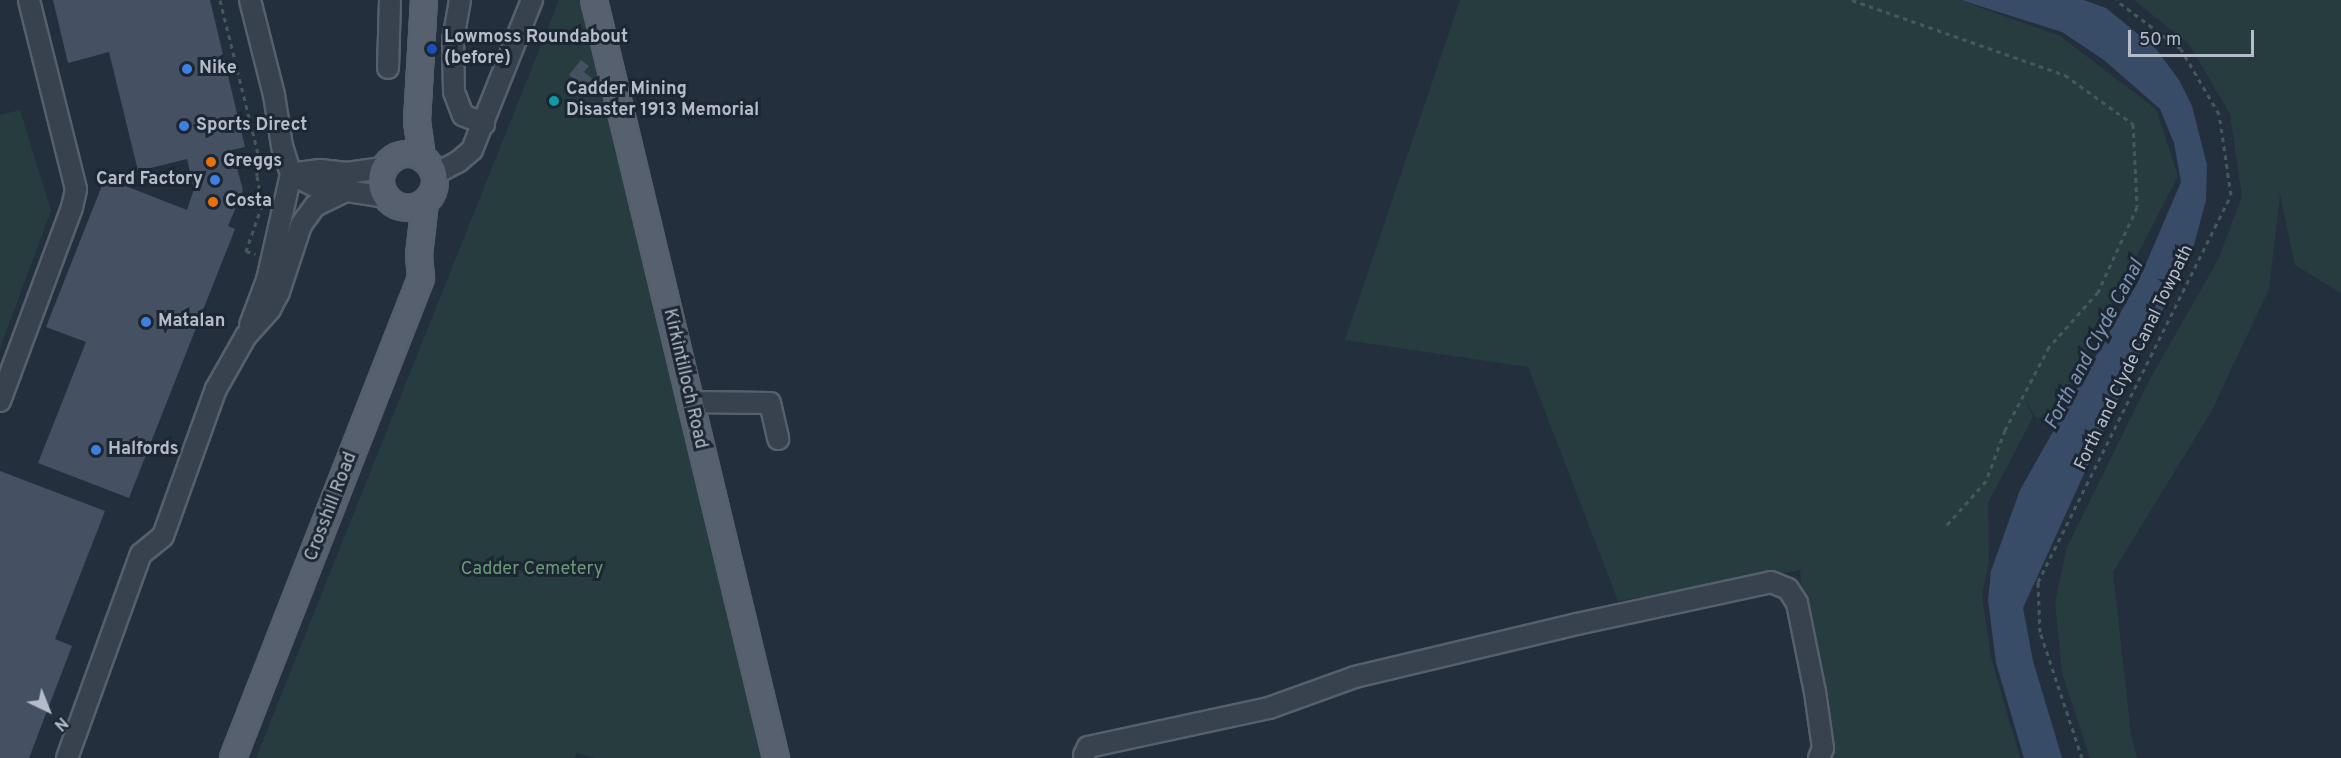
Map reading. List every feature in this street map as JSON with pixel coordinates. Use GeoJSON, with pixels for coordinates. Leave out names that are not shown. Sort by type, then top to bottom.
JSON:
{"type":"FeatureCollection","features":[{"type":"Feature","properties":{"kind":"main road"},"geometry":{"type":"LineString","coordinates":[[410,163],[417,121],[424,0]]}},
{"type":"Feature","properties":{"kind":"main road","name":"Kirkintilloch Road"},"geometry":{"type":"LineString","coordinates":[[594,0],[776,758]]}},
{"type":"Feature","properties":{"kind":"main road","name":"Crosshill Road"},"geometry":{"type":"LineString","coordinates":[[233,758],[421,278],[419,255],[425,202],[432,194],[410,163],[380,182],[419,255]]}},
{"type":"Feature","properties":{"kind":"main road"},"geometry":{"type":"LineString","coordinates":[[391,202],[407,208],[425,202]]}},
{"type":"Feature","properties":{"kind":"street"},"geometry":{"type":"LineString","coordinates":[[0,401],[72,207],[76,189],[29,0]]}},
{"type":"Feature","properties":{"kind":"street"},"geometry":{"type":"LineString","coordinates":[[67,758],[141,554],[163,536],[216,389],[246,336],[267,280],[291,174],[282,146],[274,94],[250,0]]}},
{"type":"Feature","properties":{"kind":"street"},"geometry":{"type":"LineString","coordinates":[[388,68],[390,0]]}},
{"type":"Feature","properties":{"kind":"street"},"geometry":{"type":"LineString","coordinates":[[460,0],[453,40],[454,92],[463,115],[484,124]]}},
{"type":"Feature","properties":{"kind":"street"},"geometry":{"type":"LineString","coordinates":[[291,174],[320,170],[347,174],[410,163],[458,162],[472,150],[484,124],[532,0]]}},
{"type":"Feature","properties":{"kind":"street"},"geometry":{"type":"LineString","coordinates":[[291,174],[315,186],[391,202]]}},
{"type":"Feature","properties":{"kind":"street"},"geometry":{"type":"LineString","coordinates":[[246,336],[270,309],[279,292],[301,225],[315,206],[345,191]]}},
{"type":"Feature","properties":{"kind":"street"},"geometry":{"type":"LineString","coordinates":[[225,371],[227,354],[258,275],[270,259]]}},
{"type":"Feature","properties":{"kind":"street"},"geometry":{"type":"LineString","coordinates":[[689,402],[770,403],[778,440]]}},
{"type":"Feature","properties":{"kind":"street"},"geometry":{"type":"LineString","coordinates":[[1079,757],[1088,747],[1269,708],[1355,677],[1771,582],[1788,589],[1797,603],[1815,693],[1822,748],[1819,758]]}},
{"type":"Feature","properties":{"kind":"path"},"geometry":{"type":"LineString","coordinates":[[220,0],[258,154],[257,176],[262,205],[246,251],[270,259]]}},
{"type":"Feature","properties":{"kind":"path"},"geometry":{"type":"LineString","coordinates":[[1852,0],[2065,75],[2133,124],[2137,207],[2098,292],[2049,347],[2006,430],[1986,481],[1947,525]]}},
{"type":"Feature","properties":{"kind":"path","name":"Forth and Clyde Canal Towpath"},"geometry":{"type":"LineString","coordinates":[[2082,758],[2040,632],[2038,582],[2231,195],[2219,114],[2181,49],[2116,0]]}},
{"type":"Feature","properties":{"kind":"green space","name":"Cadder Cemetery"},"geometry":{"type":"Polygon","coordinates":[[[559,0],[586,0],[769,758],[594,758],[577,753],[575,758],[256,758],[559,0]]]}},
{"type":"Feature","properties":{"kind":"green space"},"geometry":{"type":"Polygon","coordinates":[[[1460,0],[1959,0],[2060,36],[2156,109],[2178,176],[2054,416],[2036,418],[2024,397],[2033,417],[1988,503],[1989,562],[1982,596],[1991,657],[2020,758],[1819,758],[1800,570],[1618,601],[1528,367],[1345,340],[1460,0]]]}},
{"type":"Feature","properties":{"kind":"green space"},"geometry":{"type":"Polygon","coordinates":[[[2134,0],[2341,0],[2341,293],[2295,265],[2280,195],[2269,289],[2211,412],[2113,572],[2131,734],[2137,758],[2090,758],[2062,673],[2055,602],[2067,547],[2150,379],[2218,260],[2242,197],[2230,114],[2189,44],[2134,0]]]}},
{"type":"Feature","properties":{"kind":"green space"},"geometry":{"type":"Polygon","coordinates":[[[20,110],[51,211],[0,348],[0,115],[20,110]]]}},
{"type":"Feature","properties":{"kind":"water"},"geometry":{"type":"Polygon","coordinates":[[[1961,0],[2084,0],[2106,8],[2156,49],[2179,80],[2192,106],[2207,165],[2206,200],[2191,256],[2134,364],[2023,608],[2033,661],[2062,758],[2024,758],[1996,663],[1988,600],[1991,571],[2020,490],[2139,280],[2181,182],[2174,143],[2160,109],[2104,60],[2062,32],[1961,0]]]}},
{"type":"Feature","properties":{"kind":"building"},"geometry":{"type":"Polygon","coordinates":[[[53,0],[210,0],[245,147],[232,150],[243,190],[228,226],[235,229],[129,498],[38,463],[86,342],[46,327],[105,178],[187,210],[194,189],[187,159],[138,171],[109,52],[68,63],[53,0]]]}},
{"type":"Feature","properties":{"kind":"building"},"geometry":{"type":"Polygon","coordinates":[[[581,60],[589,66],[584,72],[594,80],[587,89],[569,75],[581,60]]]}},
{"type":"Feature","properties":{"kind":"building"},"geometry":{"type":"Polygon","coordinates":[[[0,471],[105,511],[55,639],[72,646],[29,758],[0,758],[0,471]]]}},
{"type":"Feature","properties":{"kind":"place","name":"Lowmoss Roundabout (before)"},"geometry":{"type":"Point","coordinates":[432,49]}},
{"type":"Feature","properties":{"kind":"place","name":"Nike"},"geometry":{"type":"Point","coordinates":[187,69]}},
{"type":"Feature","properties":{"kind":"place","name":"Cadder Mining Disaster 1913 Memorial"},"geometry":{"type":"Point","coordinates":[554,101]}},
{"type":"Feature","properties":{"kind":"place","name":"Sports Direct"},"geometry":{"type":"Point","coordinates":[184,126]}},
{"type":"Feature","properties":{"kind":"place","name":"Greggs"},"geometry":{"type":"Point","coordinates":[211,162]}},
{"type":"Feature","properties":{"kind":"place","name":"Card Factory"},"geometry":{"type":"Point","coordinates":[215,180]}},
{"type":"Feature","properties":{"kind":"place","name":"Costa"},"geometry":{"type":"Point","coordinates":[213,202]}},
{"type":"Feature","properties":{"kind":"place","name":"Matalan"},"geometry":{"type":"Point","coordinates":[146,322]}},
{"type":"Feature","properties":{"kind":"place","name":"Halfords"},"geometry":{"type":"Point","coordinates":[96,450]}},
{"type":"Feature","properties":{"kind":"water label","name":"Forth and Clyde Canal"},"geometry":{"type":"Point","coordinates":[2095,345]}}]}
